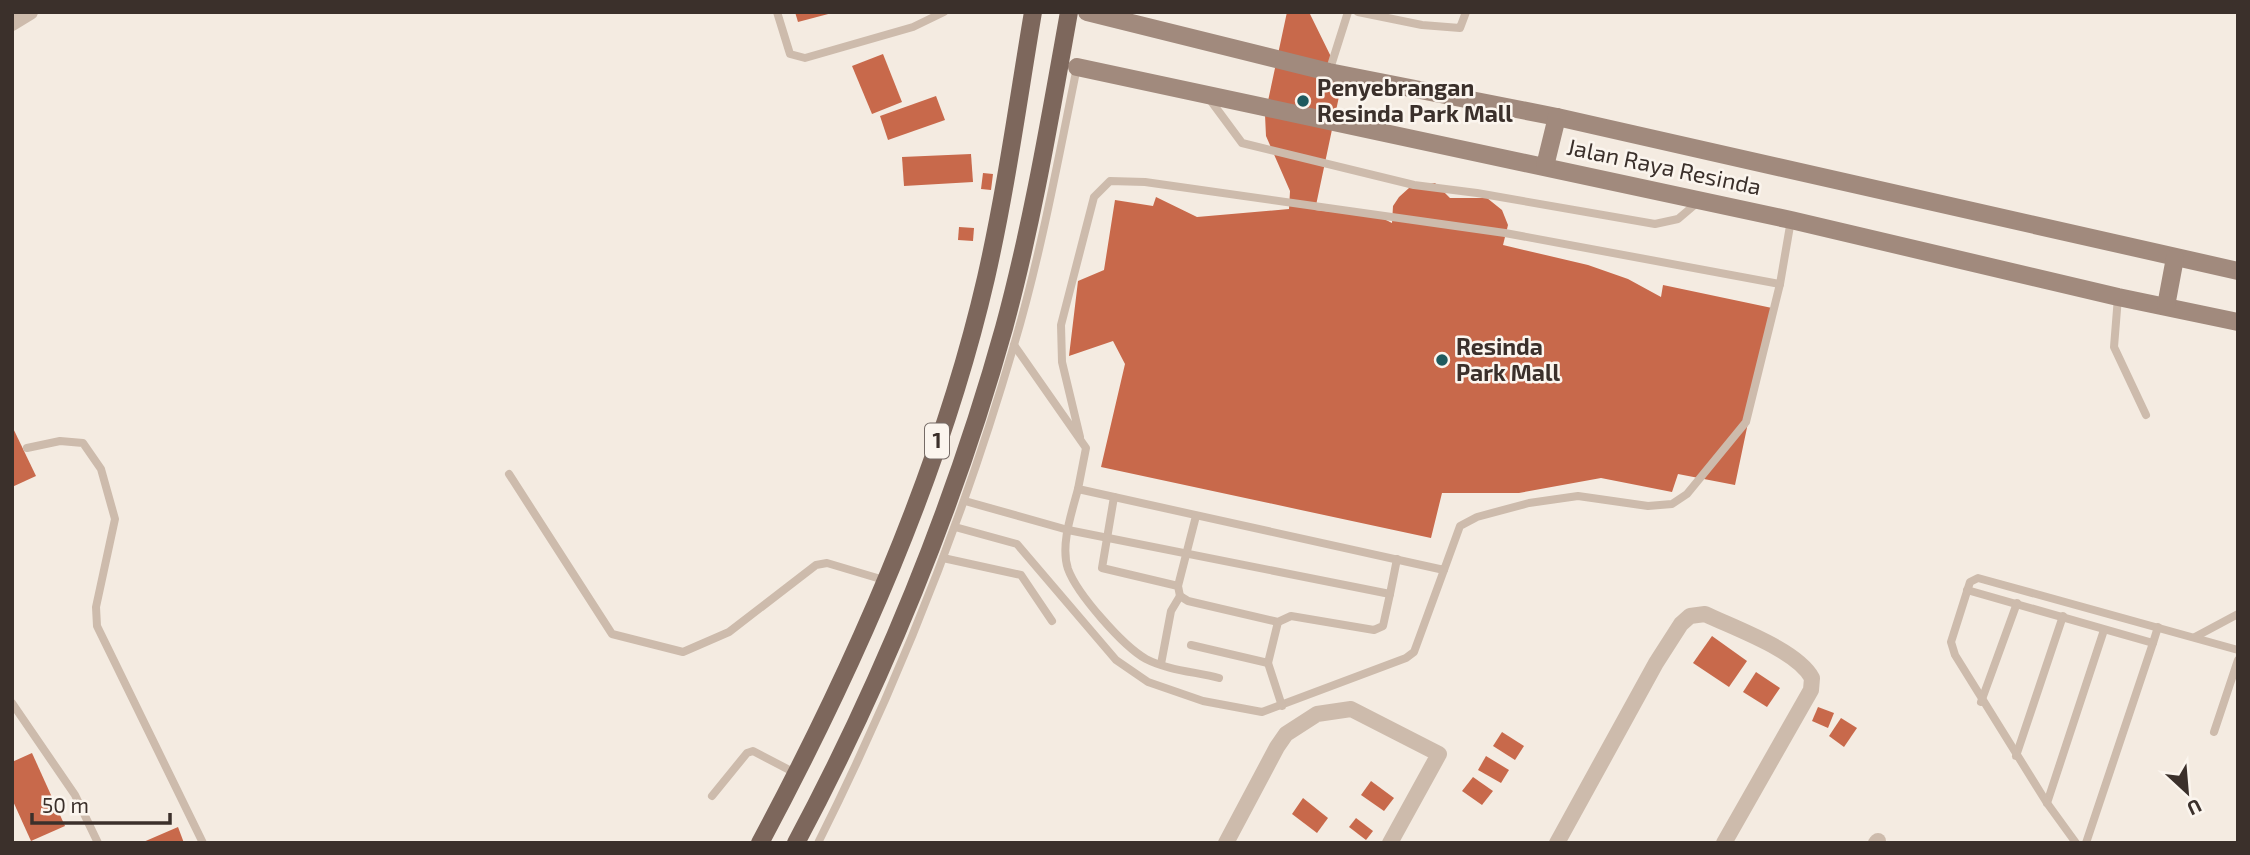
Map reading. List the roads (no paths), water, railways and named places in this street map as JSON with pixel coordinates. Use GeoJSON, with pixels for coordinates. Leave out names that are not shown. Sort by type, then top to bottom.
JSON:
{"type":"FeatureCollection","features":[{"type":"Feature","properties":{"kind":"main road","name":"1"},"geometry":{"type":"LineString","coordinates":[[760,843],[797,774],[884,580],[922,485],[967,349],[985,279],[1033,12]]}},
{"type":"Feature","properties":{"kind":"main road","name":"1"},"geometry":{"type":"LineString","coordinates":[[796,843],[821,796],[929,555],[949,500],[1003,329],[1018,271],[1069,12]]}},
{"type":"Feature","properties":{"kind":"street"},"geometry":{"type":"LineString","coordinates":[[12,23],[30,12]]}},
{"type":"Feature","properties":{"kind":"street","name":"Jalan Raya Resinda"},"geometry":{"type":"LineString","coordinates":[[1087,12],[1329,72],[1557,117],[2238,271]]}},
{"type":"Feature","properties":{"kind":"street","name":"Jalan Raya Resinda"},"geometry":{"type":"LineString","coordinates":[[1077,66],[1791,220],[2118,297],[2238,322]]}},
{"type":"Feature","properties":{"kind":"street"},"geometry":{"type":"LineString","coordinates":[[1545,166],[1557,117]]}},
{"type":"Feature","properties":{"kind":"street"},"geometry":{"type":"LineString","coordinates":[[2166,306],[2175,258]]}},
{"type":"Feature","properties":{"kind":"street"},"geometry":{"type":"LineString","coordinates":[[1557,843],[1656,663],[1681,624],[1696,614],[1705,614],[1759,639],[1794,659],[1812,678],[1811,690],[1724,843]]}},
{"type":"Feature","properties":{"kind":"street"},"geometry":{"type":"LineString","coordinates":[[1226,843],[1286,734],[1317,714],[1351,709],[1439,754],[1390,843]]}},
{"type":"Feature","properties":{"kind":"lane"},"geometry":{"type":"LineString","coordinates":[[776,12],[790,54],[805,58],[913,27],[944,12]]}},
{"type":"Feature","properties":{"kind":"lane"},"geometry":{"type":"LineString","coordinates":[[1329,72],[1348,12]]}},
{"type":"Feature","properties":{"kind":"lane"},"geometry":{"type":"LineString","coordinates":[[1358,12],[1422,25],[1460,28],[1466,12]]}},
{"type":"Feature","properties":{"kind":"lane"},"geometry":{"type":"LineString","coordinates":[[818,843],[874,729],[965,501],[1014,345],[1038,253],[1077,66]]}},
{"type":"Feature","properties":{"kind":"lane"},"geometry":{"type":"LineString","coordinates":[[1205,93],[1242,143],[1414,185],[1477,193],[1655,224],[1678,219],[1698,202]]}},
{"type":"Feature","properties":{"kind":"lane"},"geometry":{"type":"LineString","coordinates":[[1080,437],[1062,362],[1061,325],[1094,197],[1110,181],[1145,182],[1505,233],[1780,284]]}},
{"type":"Feature","properties":{"kind":"lane"},"geometry":{"type":"LineString","coordinates":[[955,527],[1021,547],[1093,636],[1116,660],[1148,682],[1203,701],[1262,712],[1282,706],[1406,659],[1415,652],[1460,526],[1477,517],[1529,503],[1578,496],[1648,506],[1672,504],[1687,495],[1746,422],[1780,284],[1791,220]]}},
{"type":"Feature","properties":{"kind":"lane"},"geometry":{"type":"LineString","coordinates":[[2118,297],[2114,347],[2147,415]]}},
{"type":"Feature","properties":{"kind":"lane"},"geometry":{"type":"LineString","coordinates":[[1014,345],[1086,448],[1068,530],[1068,568],[1087,599],[1121,640],[1146,659],[1220,678]]}},
{"type":"Feature","properties":{"kind":"lane"},"geometry":{"type":"LineString","coordinates":[[27,448],[60,441],[83,443],[101,469],[115,519],[96,607],[97,626],[203,843]]}},
{"type":"Feature","properties":{"kind":"lane"},"geometry":{"type":"LineString","coordinates":[[509,474],[612,634],[683,652],[729,632],[816,565],[827,563],[884,580]]}},
{"type":"Feature","properties":{"kind":"lane"},"geometry":{"type":"LineString","coordinates":[[1078,489],[1444,570]]}},
{"type":"Feature","properties":{"kind":"lane"},"geometry":{"type":"LineString","coordinates":[[1114,498],[1101,568],[1178,586]]}},
{"type":"Feature","properties":{"kind":"lane"},"geometry":{"type":"LineString","coordinates":[[965,501],[1068,530],[1390,594]]}},
{"type":"Feature","properties":{"kind":"lane"},"geometry":{"type":"LineString","coordinates":[[1161,664],[1171,611],[1180,596],[1178,586],[1196,516]]}},
{"type":"Feature","properties":{"kind":"lane"},"geometry":{"type":"LineString","coordinates":[[943,558],[1021,575],[1052,621]]}},
{"type":"Feature","properties":{"kind":"lane"},"geometry":{"type":"LineString","coordinates":[[1180,596],[1204,605],[1278,622],[1291,616],[1374,630],[1383,626],[1397,559]]}},
{"type":"Feature","properties":{"kind":"lane"},"geometry":{"type":"LineString","coordinates":[[2076,843],[2016,756],[1955,655],[1951,642],[1970,582],[1978,578],[2238,650]]}},
{"type":"Feature","properties":{"kind":"lane"},"geometry":{"type":"LineString","coordinates":[[1967,590],[2152,643]]}},
{"type":"Feature","properties":{"kind":"lane"},"geometry":{"type":"LineString","coordinates":[[1982,702],[2017,604]]}},
{"type":"Feature","properties":{"kind":"lane"},"geometry":{"type":"LineString","coordinates":[[2195,637],[2238,614]]}},
{"type":"Feature","properties":{"kind":"lane"},"geometry":{"type":"LineString","coordinates":[[2016,756],[2063,616]]}},
{"type":"Feature","properties":{"kind":"lane"},"geometry":{"type":"LineString","coordinates":[[1278,622],[1268,663],[1282,706]]}},
{"type":"Feature","properties":{"kind":"lane"},"geometry":{"type":"LineString","coordinates":[[2086,843],[2158,627]]}},
{"type":"Feature","properties":{"kind":"lane"},"geometry":{"type":"LineString","coordinates":[[2047,803],[2104,630]]}},
{"type":"Feature","properties":{"kind":"lane"},"geometry":{"type":"LineString","coordinates":[[1192,645],[1268,663]]}},
{"type":"Feature","properties":{"kind":"lane"},"geometry":{"type":"LineString","coordinates":[[2214,732],[2238,660]]}},
{"type":"Feature","properties":{"kind":"lane"},"geometry":{"type":"LineString","coordinates":[[12,704],[75,795],[98,843]]}},
{"type":"Feature","properties":{"kind":"lane"},"geometry":{"type":"LineString","coordinates":[[712,796],[747,753],[753,751],[797,774]]}},
{"type":"Feature","properties":{"kind":"place","name":"Penyebrangan Resinda Park Mall"},"geometry":{"type":"Point","coordinates":[1303,101]}},
{"type":"Feature","properties":{"kind":"place","name":"Resinda Park Mall"},"geometry":{"type":"Point","coordinates":[1442,360]}}]}
